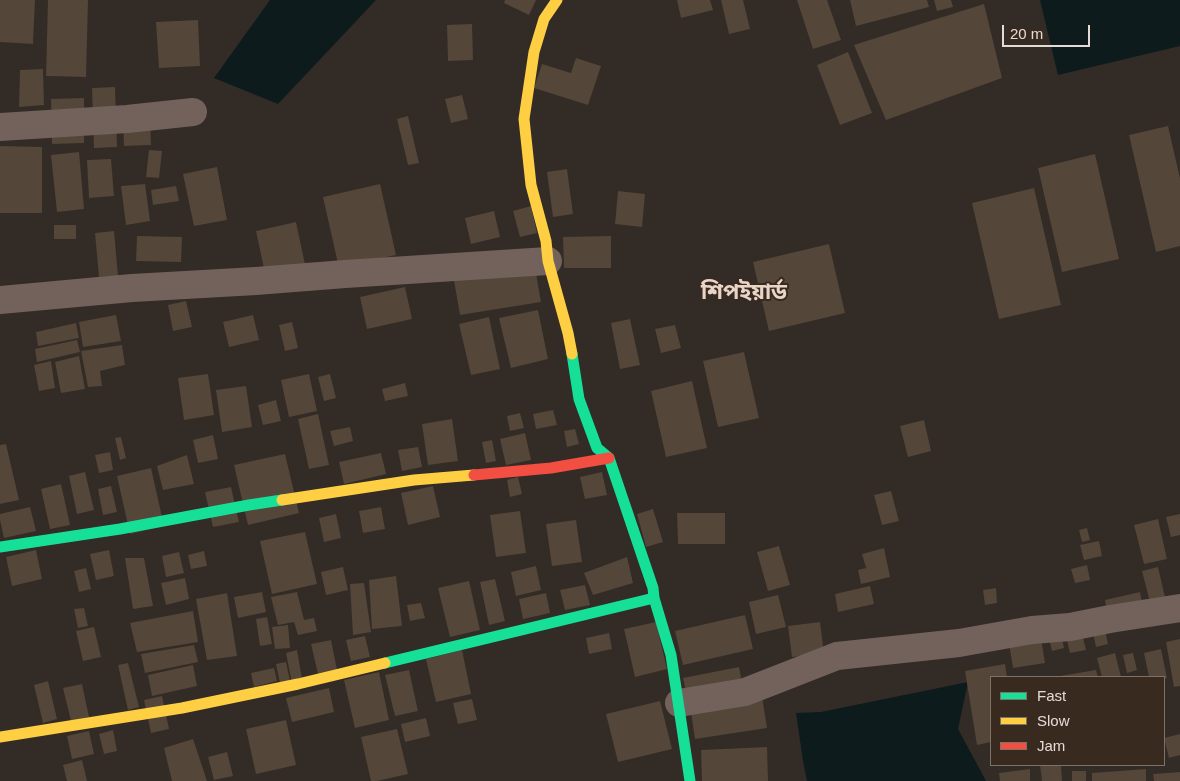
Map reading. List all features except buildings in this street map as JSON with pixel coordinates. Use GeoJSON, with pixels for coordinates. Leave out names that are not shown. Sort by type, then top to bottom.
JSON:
{"type":"FeatureCollection","features":[{"type":"Feature","properties":{"kind":"street"},"geometry":{"type":"LineString","coordinates":[[557,0],[544,19],[534,52],[524,119],[531,184],[546,241],[548,261],[568,333],[579,399],[597,448],[608,458],[653,588],[654,598],[671,654],[690,781]]}},
{"type":"Feature","properties":{"kind":"street"},"geometry":{"type":"LineString","coordinates":[[0,126],[127,119],[192,112]]}},
{"type":"Feature","properties":{"kind":"street"},"geometry":{"type":"LineString","coordinates":[[0,300],[132,288],[548,261]]}},
{"type":"Feature","properties":{"kind":"street"},"geometry":{"type":"LineString","coordinates":[[0,547],[120,529],[249,505],[414,480],[551,468],[608,458]]}},
{"type":"Feature","properties":{"kind":"street"},"geometry":{"type":"LineString","coordinates":[[0,737],[182,708],[289,686],[654,598]]}},
{"type":"Feature","properties":{"kind":"street"},"geometry":{"type":"LineString","coordinates":[[679,703],[745,692],[837,656],[960,643],[1032,630],[1070,626],[1180,608]]}},
{"type":"Feature","properties":{"kind":"shaded area"},"geometry":{"type":"Polygon","coordinates":[[[270,0],[376,0],[278,104],[214,78],[270,0]]]}},
{"type":"Feature","properties":{"kind":"shaded area"},"geometry":{"type":"Polygon","coordinates":[[[1040,0],[1180,0],[1180,46],[1058,75],[1040,0]]]}},
{"type":"Feature","properties":{"kind":"shaded area"},"geometry":{"type":"Polygon","coordinates":[[[968,682],[958,729],[986,781],[807,781],[796,713],[821,712],[968,682]]]}},
{"type":"Feature","properties":{"kind":"traffic: fast"},"geometry":{"type":"LineString","coordinates":[[572,354],[579,399],[597,448],[609,458],[653,588],[654,598],[671,655],[690,781]]}},
{"type":"Feature","properties":{"kind":"traffic: fast"},"geometry":{"type":"LineString","coordinates":[[0,547],[120,529],[282,500]]}},
{"type":"Feature","properties":{"kind":"traffic: fast"},"geometry":{"type":"LineString","coordinates":[[385,663],[654,598]]}},
{"type":"Feature","properties":{"kind":"traffic: slow"},"geometry":{"type":"LineString","coordinates":[[557,0],[544,19],[534,52],[524,119],[531,185],[572,354]]}},
{"type":"Feature","properties":{"kind":"traffic: slow"},"geometry":{"type":"LineString","coordinates":[[282,500],[414,480],[474,475]]}},
{"type":"Feature","properties":{"kind":"traffic: slow"},"geometry":{"type":"LineString","coordinates":[[0,737],[182,708],[298,684],[385,663]]}},
{"type":"Feature","properties":{"kind":"traffic: jam"},"geometry":{"type":"LineString","coordinates":[[474,475],[551,468],[609,458]]}},
{"type":"Feature","properties":{"kind":"district","name":"শিপইয়ার্ড"},"geometry":{"type":"Point","coordinates":[744,293]}}]}
